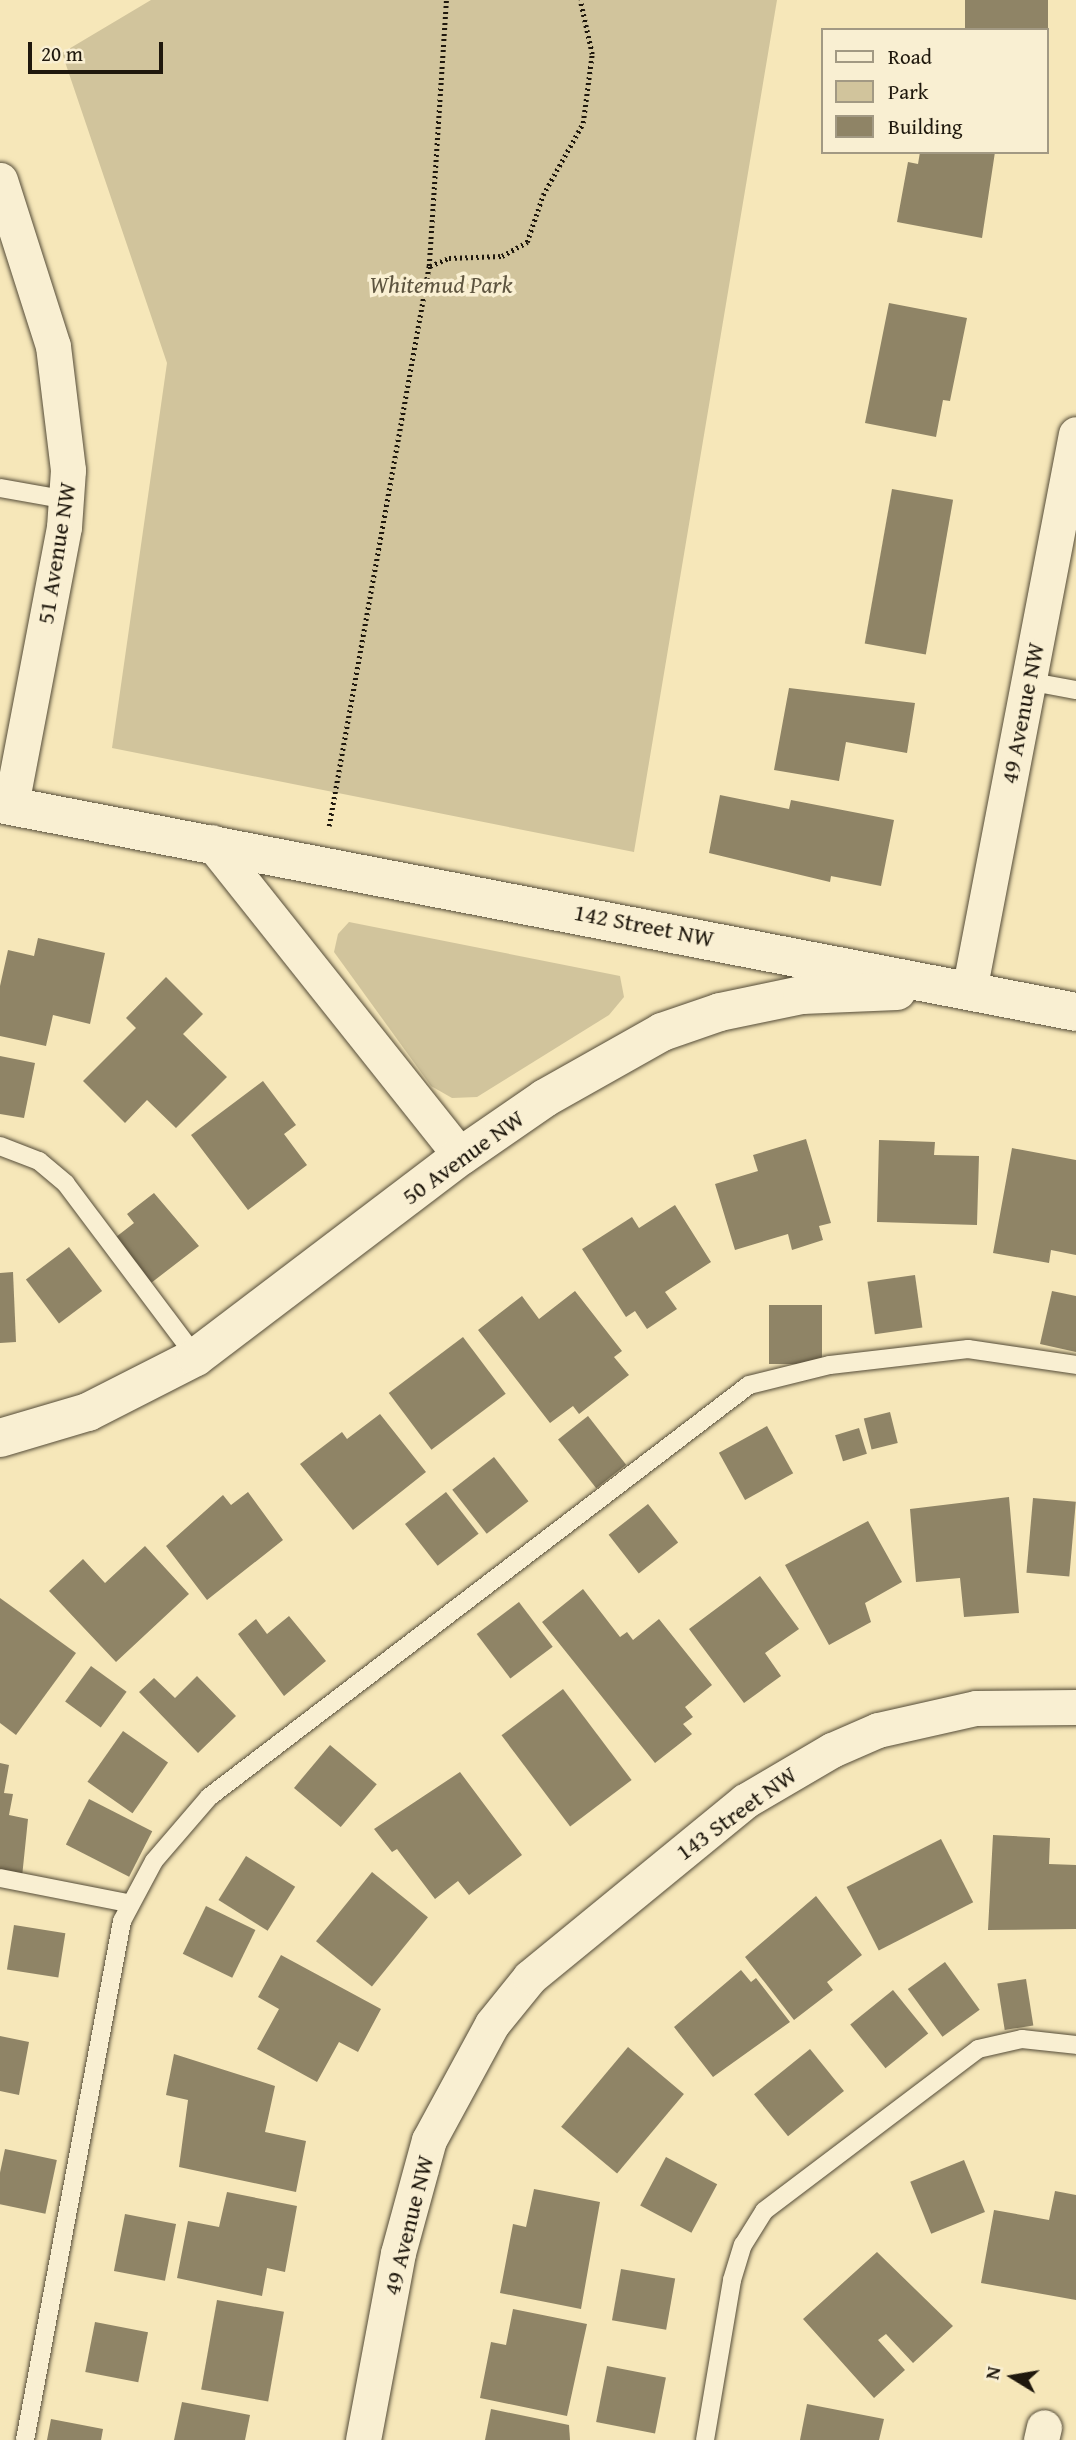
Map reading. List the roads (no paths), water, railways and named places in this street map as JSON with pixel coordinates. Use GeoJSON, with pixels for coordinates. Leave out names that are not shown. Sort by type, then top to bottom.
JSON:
{"type":"FeatureCollection","features":[{"type":"Feature","properties":{"kind":"street","name":"51 Avenue NW"},"geometry":{"type":"LineString","coordinates":[[0,180],[62,386],[68,500],[5,805]]}},
{"type":"Feature","properties":{"kind":"street","name":"49 Avenue NW"},"geometry":{"type":"LineString","coordinates":[[969,991],[1076,434]]}},
{"type":"Feature","properties":{"kind":"street","name":"142 Street NW"},"geometry":{"type":"LineString","coordinates":[[5,805],[323,863],[1076,1012]]}},
{"type":"Feature","properties":{"kind":"street"},"geometry":{"type":"LineString","coordinates":[[211,842],[461,1156]]}},
{"type":"Feature","properties":{"kind":"street","name":"50 Avenue NW"},"geometry":{"type":"LineString","coordinates":[[0,1438],[88,1412],[196,1357],[461,1156],[604,1062],[720,1012],[802,995],[969,991]]}},
{"type":"Feature","properties":{"kind":"street","name":"143 Street NW"},"geometry":{"type":"LineString","coordinates":[[492,2024],[530,1977],[577,1935],[788,1773],[878,1730],[928,1717],[976,1707],[1076,1707]]}},
{"type":"Feature","properties":{"kind":"street","name":"49 Avenue NW"},"geometry":{"type":"LineString","coordinates":[[363,2440],[412,2195],[448,2098],[492,2024]]}},
{"type":"Feature","properties":{"kind":"lane"},"geometry":{"type":"LineString","coordinates":[[0,488],[68,500]]}},
{"type":"Feature","properties":{"kind":"lane"},"geometry":{"type":"LineString","coordinates":[[1027,681],[1076,690]]}},
{"type":"Feature","properties":{"kind":"lane"},"geometry":{"type":"LineString","coordinates":[[0,1146],[40,1161],[66,1184],[196,1357]]}},
{"type":"Feature","properties":{"kind":"lane"},"geometry":{"type":"LineString","coordinates":[[25,2440],[128,1903],[154,1861],[209,1797],[749,1385],[830,1365],[968,1349],[1076,1365]]}},
{"type":"Feature","properties":{"kind":"lane"},"geometry":{"type":"LineString","coordinates":[[0,1878],[128,1903]]}},
{"type":"Feature","properties":{"kind":"lane"},"geometry":{"type":"LineString","coordinates":[[705,2440],[732,2280],[743,2245],[764,2211],[978,2049],[1021,2039],[1076,2045]]}},
{"type":"Feature","properties":{"kind":"park label","name":"Whitemud Park"},"geometry":{"type":"Point","coordinates":[441,285]}}]}
